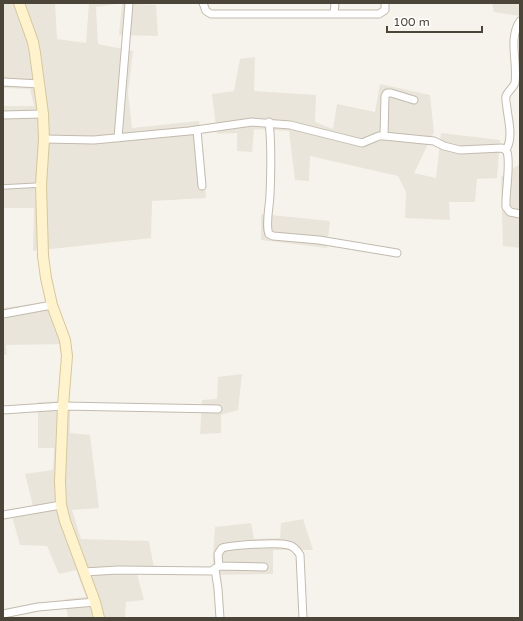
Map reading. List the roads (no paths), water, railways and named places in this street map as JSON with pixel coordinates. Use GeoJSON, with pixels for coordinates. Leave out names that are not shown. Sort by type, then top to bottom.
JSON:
{"type":"FeatureCollection","features":[{"type":"Feature","properties":{"kind":"street"},"geometry":{"type":"LineString","coordinates":[[118,138],[129,3]]}},
{"type":"Feature","properties":{"kind":"street"},"geometry":{"type":"LineString","coordinates":[[203,3],[206,11],[211,14],[379,14],[385,10],[385,3]]}},
{"type":"Feature","properties":{"kind":"street"},"geometry":{"type":"LineString","coordinates":[[334,13],[335,3]]}},
{"type":"Feature","properties":{"kind":"street"},"geometry":{"type":"LineString","coordinates":[[21,4],[33,42],[43,114],[44,139],[41,185],[43,256],[52,305],[65,340],[67,356],[63,406],[60,481],[61,505],[65,521],[95,602],[99,618]]}},
{"type":"Feature","properties":{"kind":"street"},"geometry":{"type":"LineString","coordinates":[[520,21],[516,26],[514,36],[515,82],[506,99],[510,133],[510,140],[506,150],[508,168],[506,207],[510,212],[520,214]]}},
{"type":"Feature","properties":{"kind":"street"},"geometry":{"type":"LineString","coordinates":[[3,82],[40,84]]}},
{"type":"Feature","properties":{"kind":"street"},"geometry":{"type":"LineString","coordinates":[[384,136],[385,96],[387,93],[414,100]]}},
{"type":"Feature","properties":{"kind":"street"},"geometry":{"type":"LineString","coordinates":[[3,115],[43,114]]}},
{"type":"Feature","properties":{"kind":"street"},"geometry":{"type":"LineString","coordinates":[[44,139],[94,140],[197,130],[252,122],[269,122],[290,125],[362,143],[379,136],[384,136],[434,141],[444,146],[460,150],[502,148],[506,150]]}},
{"type":"Feature","properties":{"kind":"street"},"geometry":{"type":"LineString","coordinates":[[269,122],[271,141],[269,234],[319,240],[397,253]]}},
{"type":"Feature","properties":{"kind":"street"},"geometry":{"type":"LineString","coordinates":[[197,130],[202,186]]}},
{"type":"Feature","properties":{"kind":"street"},"geometry":{"type":"LineString","coordinates":[[3,314],[52,305]]}},
{"type":"Feature","properties":{"kind":"street"},"geometry":{"type":"LineString","coordinates":[[3,410],[63,406],[218,409]]}},
{"type":"Feature","properties":{"kind":"street"},"geometry":{"type":"LineString","coordinates":[[3,515],[61,505]]}},
{"type":"Feature","properties":{"kind":"street"},"geometry":{"type":"LineString","coordinates":[[220,618],[217,568],[218,554],[222,548],[279,544],[290,545],[296,548],[300,555],[302,618]]}},
{"type":"Feature","properties":{"kind":"street"},"geometry":{"type":"LineString","coordinates":[[84,572],[264,567]]}},
{"type":"Feature","properties":{"kind":"street"},"geometry":{"type":"LineString","coordinates":[[3,614],[38,607],[95,602]]}},
{"type":"Feature","properties":{"kind":"lane"},"geometry":{"type":"LineString","coordinates":[[3,187],[41,185]]}}]}
